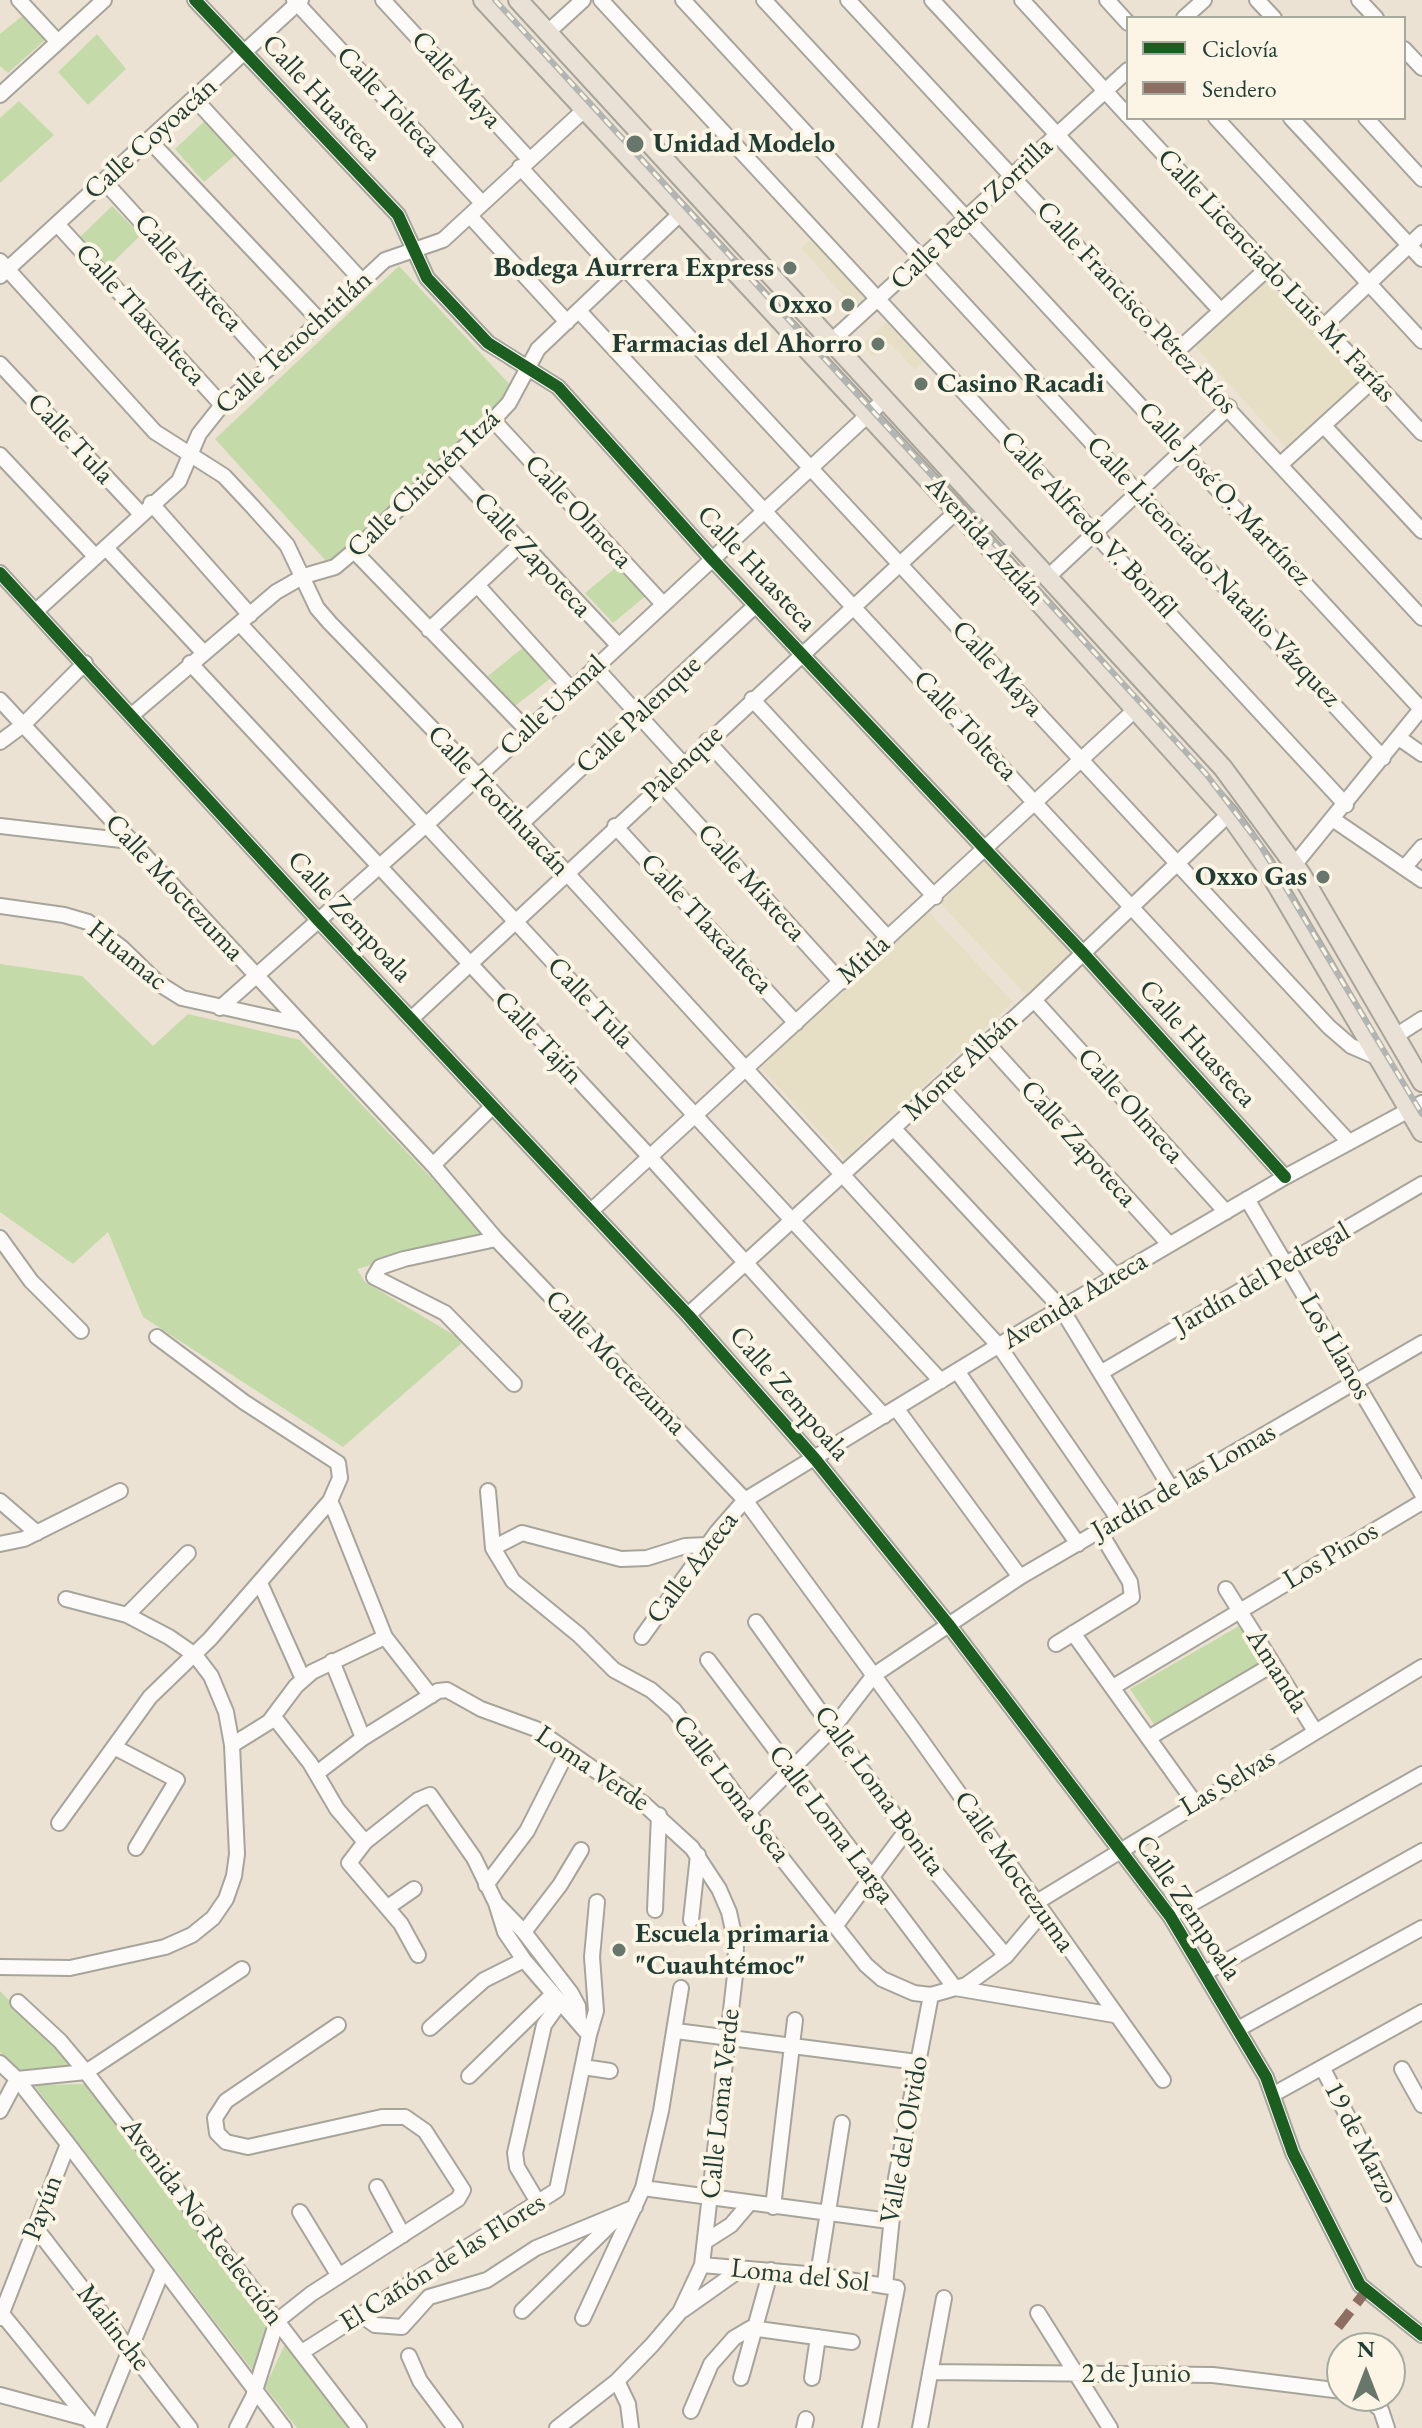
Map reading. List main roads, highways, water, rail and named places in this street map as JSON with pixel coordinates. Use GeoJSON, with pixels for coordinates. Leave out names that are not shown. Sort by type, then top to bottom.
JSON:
{"type":"FeatureCollection","features":[{"type":"Feature","properties":{"kind":"main road","name":"Avenida Aztlán"},"geometry":{"type":"LineString","coordinates":[[483,0],[957,511],[1229,814],[1265,865],[1379,1058],[1416,1106],[1422,1132]]}},
{"type":"Feature","properties":{"kind":"main road","name":"Avenida Aztlán"},"geometry":{"type":"LineString","coordinates":[[518,0],[1223,768],[1295,864],[1422,1082]]}},
{"type":"Feature","properties":{"kind":"railway"},"geometry":{"type":"LineString","coordinates":[[495,0],[1206,774],[1260,845],[1422,1114]]}},
{"type":"Feature","properties":{"kind":"place","name":"Unidad Modelo"},"geometry":{"type":"Point","coordinates":[635,144]}},
{"type":"Feature","properties":{"kind":"place","name":"Bodega Aurrera Express"},"geometry":{"type":"Point","coordinates":[790,268]}},
{"type":"Feature","properties":{"kind":"place","name":"Oxxo"},"geometry":{"type":"Point","coordinates":[848,305]}},
{"type":"Feature","properties":{"kind":"place","name":"Farmacias del Ahorro"},"geometry":{"type":"Point","coordinates":[878,344]}},
{"type":"Feature","properties":{"kind":"place","name":"Casino Racadi"},"geometry":{"type":"Point","coordinates":[921,384]}},
{"type":"Feature","properties":{"kind":"place","name":"Oxxo Gas"},"geometry":{"type":"Point","coordinates":[1323,877]}},
{"type":"Feature","properties":{"kind":"place","name":"Escuela primaria \"Cuauhtémoc\""},"geometry":{"type":"Point","coordinates":[619,1950]}}]}
